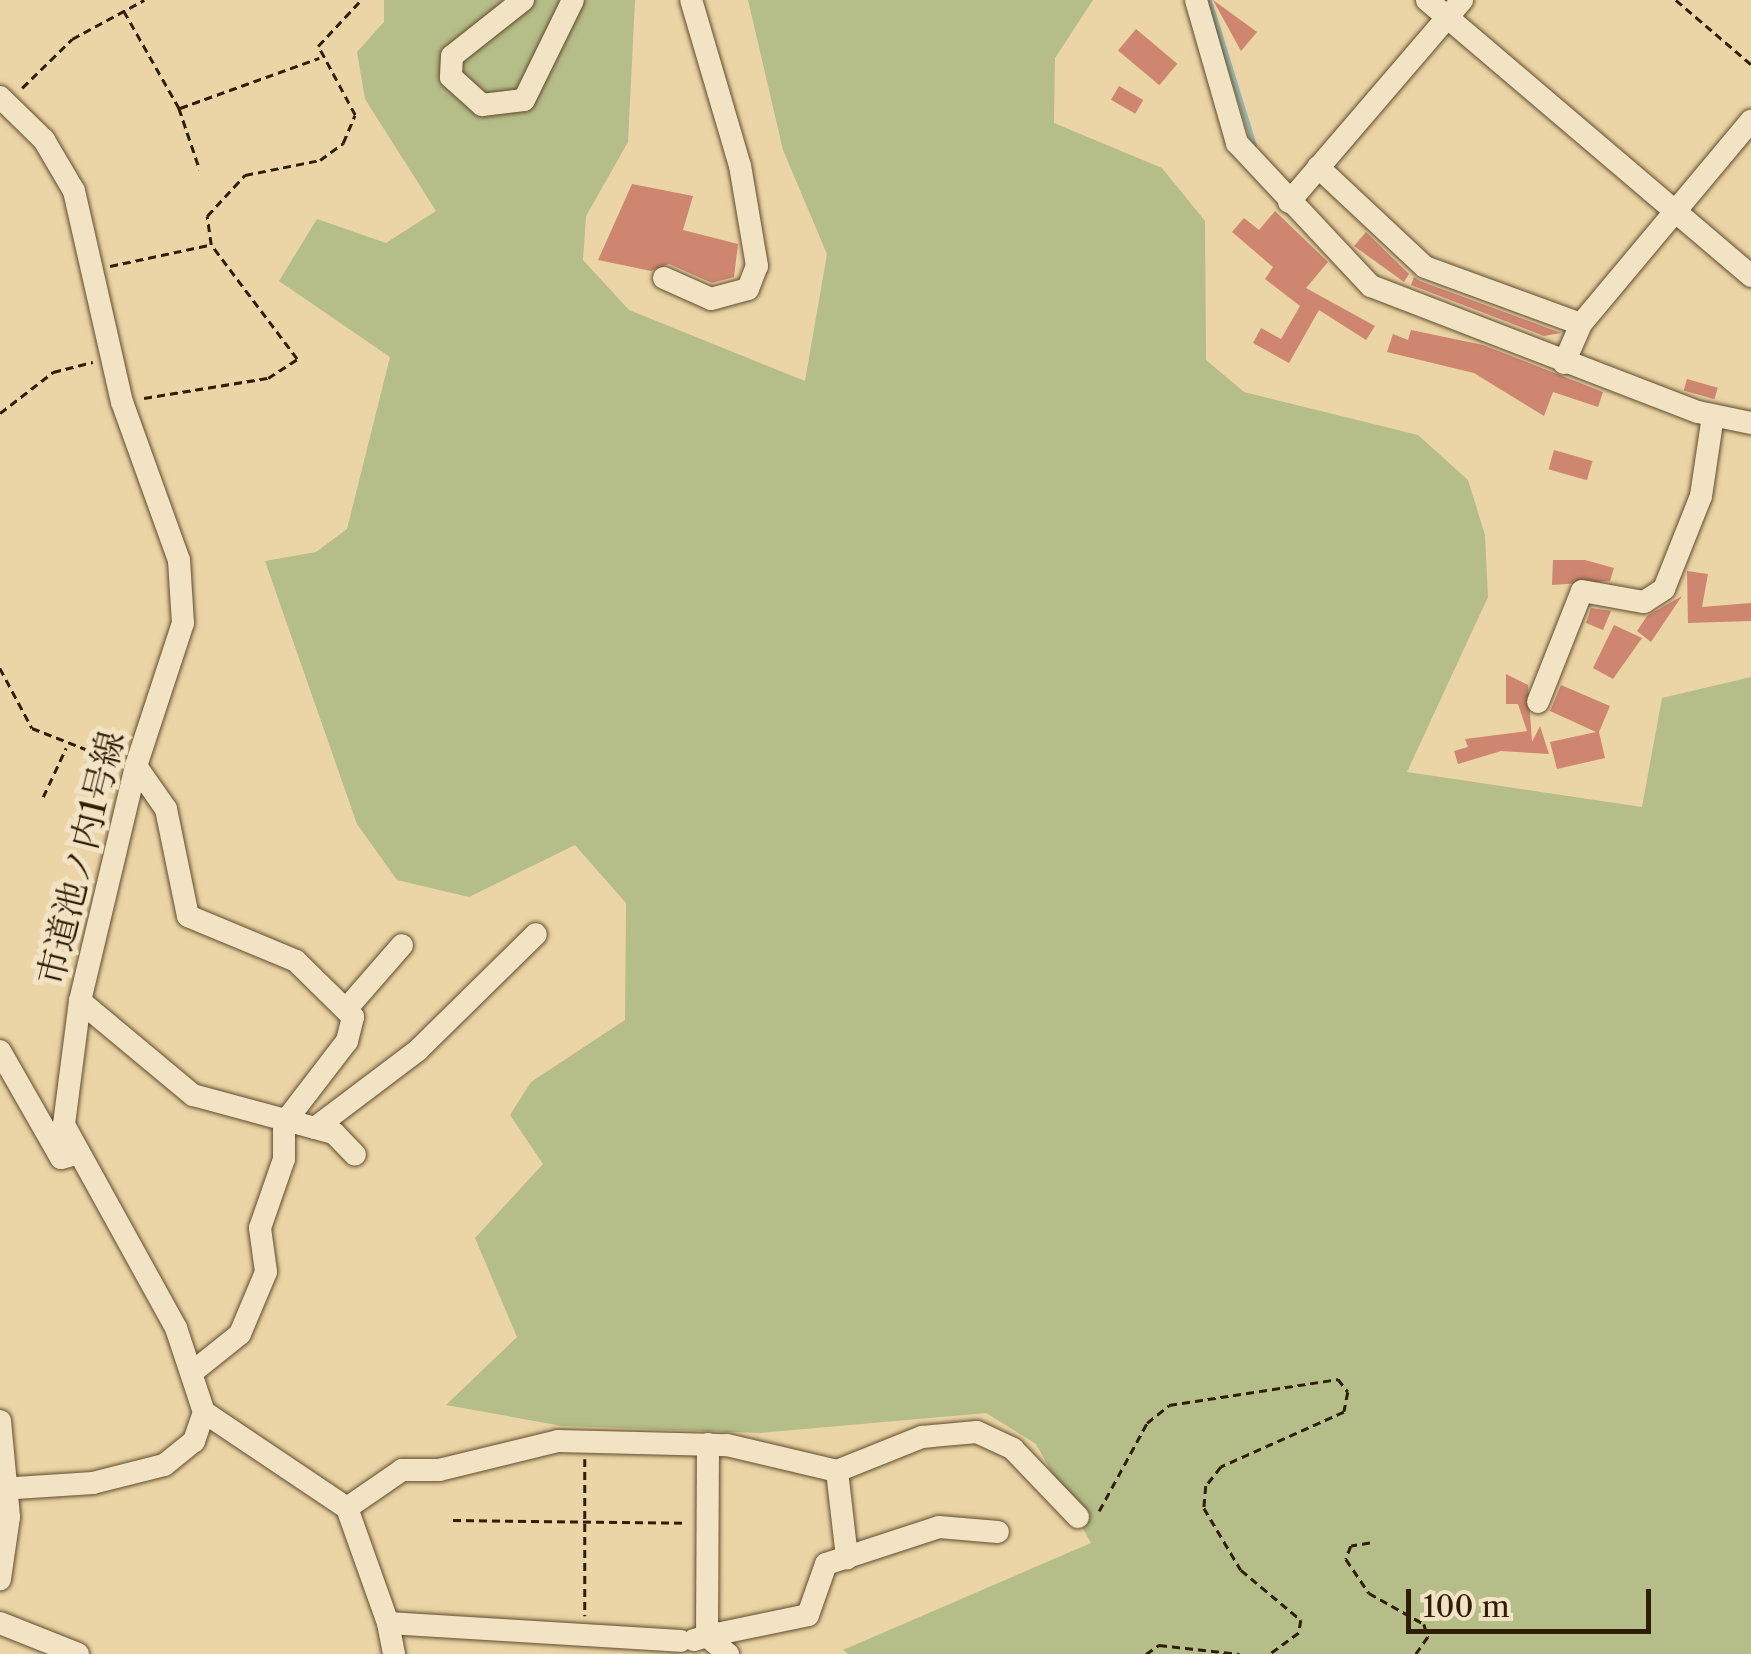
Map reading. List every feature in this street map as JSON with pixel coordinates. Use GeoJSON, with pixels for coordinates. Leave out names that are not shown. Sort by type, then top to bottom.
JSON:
{"type":"FeatureCollection","features":[{"type":"Feature","properties":{"kind":"street"},"geometry":{"type":"LineString","coordinates":[[523,0],[452,56],[451,77],[482,105],[524,100],[572,0]]}},
{"type":"Feature","properties":{"kind":"street"},"geometry":{"type":"LineString","coordinates":[[664,278],[711,299],[748,289],[757,266],[740,166],[691,0]]}},
{"type":"Feature","properties":{"kind":"street"},"geometry":{"type":"LineString","coordinates":[[1196,0],[1237,143],[1371,286],[1564,364],[1713,416],[1751,422]]}},
{"type":"Feature","properties":{"kind":"street"},"geometry":{"type":"LineString","coordinates":[[1427,0],[1454,8],[1751,276]]}},
{"type":"Feature","properties":{"kind":"street"},"geometry":{"type":"LineString","coordinates":[[1290,202],[1454,8]]}},
{"type":"Feature","properties":{"kind":"street","name":"市道池ノ内1号線"},"geometry":{"type":"LineString","coordinates":[[4,101],[67,175],[97,269],[110,359],[122,402],[183,586],[177,650],[136,766],[80,1001],[64,1100],[76,1154],[195,1370],[204,1412]]}},
{"type":"Feature","properties":{"kind":"street"},"geometry":{"type":"LineString","coordinates":[[1564,364],[1581,324],[1751,122]]}},
{"type":"Feature","properties":{"kind":"street"},"geometry":{"type":"LineString","coordinates":[[1318,167],[1425,267],[1581,324]]}},
{"type":"Feature","properties":{"kind":"street"},"geometry":{"type":"LineString","coordinates":[[1538,702],[1582,590],[1644,602],[1664,589],[1700,496],[1713,416]]}},
{"type":"Feature","properties":{"kind":"street"},"geometry":{"type":"LineString","coordinates":[[136,766],[166,809],[196,926],[296,960],[348,1008]]}},
{"type":"Feature","properties":{"kind":"street"},"geometry":{"type":"LineString","coordinates":[[316,1128],[418,1050],[536,934]]}},
{"type":"Feature","properties":{"kind":"street"},"geometry":{"type":"LineString","coordinates":[[195,1370],[232,1348],[266,1272],[260,1228],[284,1159],[284,1123],[347,1040],[348,1008],[402,945]]}},
{"type":"Feature","properties":{"kind":"street"},"geometry":{"type":"LineString","coordinates":[[80,1001],[193,1095],[345,1138],[355,1156]]}},
{"type":"Feature","properties":{"kind":"street"},"geometry":{"type":"LineString","coordinates":[[0,1051],[61,1158],[76,1154]]}},
{"type":"Feature","properties":{"kind":"street"},"geometry":{"type":"LineString","coordinates":[[1,1489],[154,1469],[194,1441],[204,1412],[347,1508],[388,1623],[394,1654]]}},
{"type":"Feature","properties":{"kind":"street"},"geometry":{"type":"LineString","coordinates":[[0,1421],[1,1489],[9,1538],[0,1579]]}},
{"type":"Feature","properties":{"kind":"street"},"geometry":{"type":"LineString","coordinates":[[347,1508],[402,1470],[585,1441],[708,1444],[837,1471],[922,1437],[977,1432],[1013,1449],[1078,1516]]}},
{"type":"Feature","properties":{"kind":"street"},"geometry":{"type":"LineString","coordinates":[[708,1444],[707,1636],[728,1654]]}},
{"type":"Feature","properties":{"kind":"street"},"geometry":{"type":"LineString","coordinates":[[837,1471],[847,1558]]}},
{"type":"Feature","properties":{"kind":"street"},"geometry":{"type":"LineString","coordinates":[[388,1623],[585,1628],[682,1647],[707,1636],[808,1615],[821,1566],[939,1527],[998,1532]]}},
{"type":"Feature","properties":{"kind":"street"},"geometry":{"type":"LineString","coordinates":[[0,1623],[78,1654]]}},
{"type":"Feature","properties":{"kind":"path"},"geometry":{"type":"LineString","coordinates":[[4,101],[72,39],[144,0]]}},
{"type":"Feature","properties":{"kind":"path"},"geometry":{"type":"LineString","coordinates":[[122,402],[268,378],[297,359],[211,245],[208,216],[221,194],[269,164],[320,160],[350,132],[355,115],[319,58],[322,37],[352,19],[361,0]]}},
{"type":"Feature","properties":{"kind":"path"},"geometry":{"type":"LineString","coordinates":[[1676,0],[1751,64]]}},
{"type":"Feature","properties":{"kind":"path"},"geometry":{"type":"LineString","coordinates":[[124,11],[179,108],[200,170]]}},
{"type":"Feature","properties":{"kind":"path"},"geometry":{"type":"LineString","coordinates":[[179,108],[319,58]]}},
{"type":"Feature","properties":{"kind":"path"},"geometry":{"type":"LineString","coordinates":[[97,269],[211,245]]}},
{"type":"Feature","properties":{"kind":"path"},"geometry":{"type":"LineString","coordinates":[[0,413],[53,372],[110,359]]}},
{"type":"Feature","properties":{"kind":"path"},"geometry":{"type":"LineString","coordinates":[[0,668],[32,728],[66,747],[136,766]]}},
{"type":"Feature","properties":{"kind":"path"},"geometry":{"type":"LineString","coordinates":[[43,797],[66,747]]}},
{"type":"Feature","properties":{"kind":"path"},"geometry":{"type":"LineString","coordinates":[[1078,1516],[1106,1506],[1147,1422],[1169,1405],[1338,1378],[1348,1392],[1344,1412],[1221,1467],[1206,1486],[1204,1508],[1241,1570],[1301,1620],[1298,1633],[1270,1654]]}},
{"type":"Feature","properties":{"kind":"path"},"geometry":{"type":"LineString","coordinates":[[585,1441],[585,1628]]}},
{"type":"Feature","properties":{"kind":"path"},"geometry":{"type":"LineString","coordinates":[[453,1520],[708,1524]]}},
{"type":"Feature","properties":{"kind":"path"},"geometry":{"type":"LineString","coordinates":[[1370,1543],[1351,1546],[1346,1559],[1369,1593],[1424,1624],[1428,1637],[1416,1654]]}},
{"type":"Feature","properties":{"kind":"path"},"geometry":{"type":"LineString","coordinates":[[1146,1654],[1159,1645],[1239,1654]]}},
{"type":"Feature","properties":{"kind":"green space"},"geometry":{"type":"Polygon","coordinates":[[[384,0],[635,0],[628,142],[586,216],[583,260],[629,310],[805,381],[827,254],[783,150],[748,0],[1093,0],[1055,58],[1054,123],[1162,168],[1205,221],[1206,360],[1244,392],[1418,435],[1468,480],[1485,535],[1488,597],[1407,772],[1642,807],[1662,698],[1751,677],[1751,1654],[848,1654],[843,1650],[1091,1543],[1036,1444],[986,1413],[760,1433],[562,1426],[446,1405],[517,1337],[475,1238],[543,1164],[510,1115],[531,1082],[625,1020],[626,903],[575,845],[469,897],[397,880],[357,824],[265,561],[316,552],[347,529],[390,357],[279,281],[317,219],[386,243],[436,211],[365,99],[357,52],[384,22],[384,0]]]}},
{"type":"Feature","properties":{"kind":"building"},"geometry":{"type":"Polygon","coordinates":[[[1213,0],[1257,32],[1241,51],[1213,0]]]}},
{"type":"Feature","properties":{"kind":"building"},"geometry":{"type":"Polygon","coordinates":[[[1136,29],[1177,64],[1159,85],[1118,50],[1136,29]]]}},
{"type":"Feature","properties":{"kind":"building"},"geometry":{"type":"Polygon","coordinates":[[[1119,86],[1143,100],[1135,114],[1111,100],[1119,86]]]}},
{"type":"Feature","properties":{"kind":"building"},"geometry":{"type":"Polygon","coordinates":[[[632,184],[693,196],[683,230],[738,244],[734,277],[712,283],[669,264],[651,271],[598,260],[632,184]]]}},
{"type":"Feature","properties":{"kind":"building"},"geometry":{"type":"Polygon","coordinates":[[[1275,211],[1328,262],[1306,288],[1375,326],[1366,340],[1319,310],[1289,363],[1253,343],[1261,328],[1281,339],[1300,306],[1265,279],[1273,267],[1232,232],[1244,218],[1259,230],[1275,211]]]}},
{"type":"Feature","properties":{"kind":"building"},"geometry":{"type":"Polygon","coordinates":[[[1366,232],[1409,274],[1404,282],[1354,246],[1366,232]]]}},
{"type":"Feature","properties":{"kind":"building"},"geometry":{"type":"Polygon","coordinates":[[[1414,277],[1561,333],[1544,336],[1411,285],[1414,277]]]}},
{"type":"Feature","properties":{"kind":"building"},"geometry":{"type":"Polygon","coordinates":[[[1411,330],[1483,345],[1603,392],[1598,407],[1553,392],[1544,416],[1474,373],[1387,352],[1393,334],[1408,340],[1411,330]]]}},
{"type":"Feature","properties":{"kind":"building"},"geometry":{"type":"Polygon","coordinates":[[[1687,379],[1718,388],[1714,399],[1684,391],[1687,379]]]}},
{"type":"Feature","properties":{"kind":"building"},"geometry":{"type":"Polygon","coordinates":[[[1554,450],[1592,461],[1587,480],[1548,469],[1554,450]]]}},
{"type":"Feature","properties":{"kind":"building"},"geometry":{"type":"Polygon","coordinates":[[[1553,560],[1585,560],[1614,568],[1610,581],[1552,585],[1553,560]]]}},
{"type":"Feature","properties":{"kind":"building"},"geometry":{"type":"Polygon","coordinates":[[[1687,571],[1708,574],[1702,607],[1751,603],[1751,621],[1688,623],[1687,571]]]}},
{"type":"Feature","properties":{"kind":"building"},"geometry":{"type":"Polygon","coordinates":[[[1682,596],[1651,642],[1637,631],[1647,616],[1682,596]]]}},
{"type":"Feature","properties":{"kind":"building"},"geometry":{"type":"Polygon","coordinates":[[[1591,608],[1611,611],[1603,630],[1586,623],[1591,608]]]}},
{"type":"Feature","properties":{"kind":"building"},"geometry":{"type":"Polygon","coordinates":[[[1614,625],[1642,638],[1613,679],[1593,668],[1614,625]]]}},
{"type":"Feature","properties":{"kind":"building"},"geometry":{"type":"Polygon","coordinates":[[[1506,674],[1528,685],[1532,742],[1540,726],[1549,754],[1501,751],[1458,764],[1454,751],[1468,747],[1465,739],[1527,731],[1518,704],[1506,704],[1506,674]]]}},
{"type":"Feature","properties":{"kind":"building"},"geometry":{"type":"Polygon","coordinates":[[[1561,685],[1610,706],[1599,732],[1605,758],[1557,769],[1550,742],[1596,732],[1550,711],[1561,685]]]}},
{"type":"Feature","properties":{"kind":"waterway"},"geometry":{"type":"LineString","coordinates":[[1209,0],[1254,145]]}}]}
